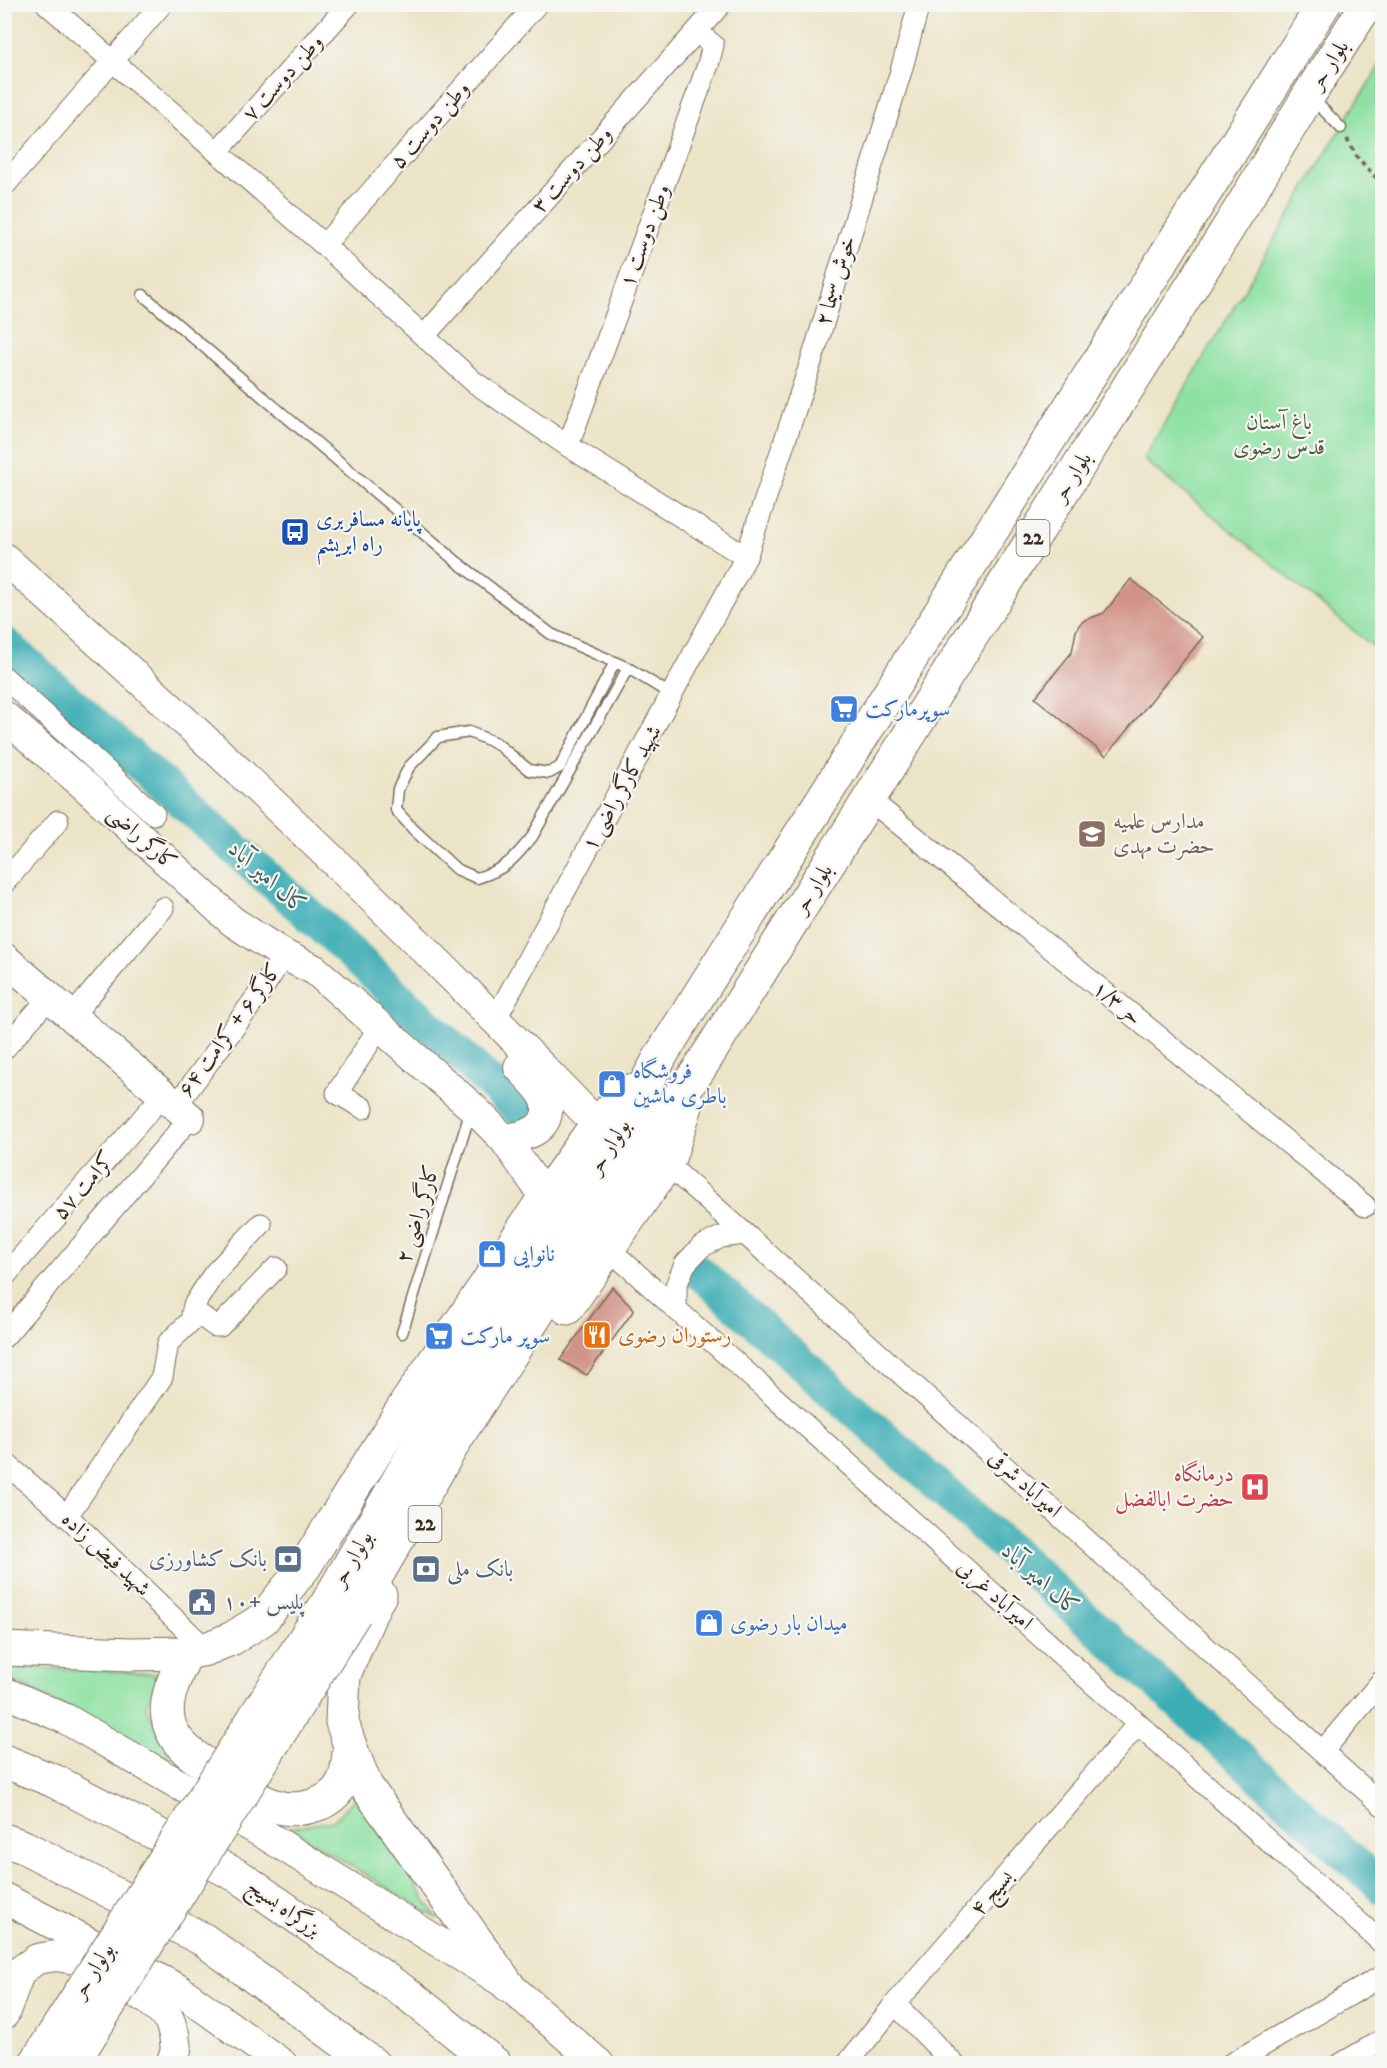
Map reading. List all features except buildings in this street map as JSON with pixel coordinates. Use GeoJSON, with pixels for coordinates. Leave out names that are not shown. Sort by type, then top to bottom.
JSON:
{"type":"FeatureCollection","features":[{"type":"Feature","properties":{"kind":"main road","name":"بلوار حر"},"geometry":{"type":"LineString","coordinates":[[663,1052],[1324,4]]}},
{"type":"Feature","properties":{"kind":"main road","name":"بلوار حر"},"geometry":{"type":"LineString","coordinates":[[698,1071],[1367,4]]}},
{"type":"Feature","properties":{"kind":"main road"},"geometry":{"type":"LineString","coordinates":[[1210,182],[1244,203]]}},
{"type":"Feature","properties":{"kind":"main road","name":"22"},"geometry":{"type":"LineString","coordinates":[[4,1649],[131,1654],[196,1651],[233,1638],[263,1619],[305,1566],[407,1402],[545,1197],[597,1124],[663,1052]]}},
{"type":"Feature","properties":{"kind":"main road","name":"بولوار حر"},"geometry":{"type":"LineString","coordinates":[[72,2064],[342,1606],[433,1420],[611,1147],[663,1052]]}},
{"type":"Feature","properties":{"kind":"main road","name":"22"},"geometry":{"type":"LineString","coordinates":[[508,1985],[366,1786],[342,1722],[344,1675],[374,1605],[506,1396],[667,1164],[698,1071]]}},
{"type":"Feature","properties":{"kind":"main road","name":"بولوار حر"},"geometry":{"type":"LineString","coordinates":[[35,2064],[459,1434],[638,1160],[657,1126],[698,1071]]}},
{"type":"Feature","properties":{"kind":"main road"},"geometry":{"type":"LineString","coordinates":[[196,1651],[173,1683],[166,1711],[169,1725],[175,1738],[193,1756],[256,1798],[280,1809],[301,1810],[321,1804],[335,1794],[344,1781],[350,1746]]}},
{"type":"Feature","properties":{"kind":"main road","name":"بزرگراه بسیج"},"geometry":{"type":"LineString","coordinates":[[4,1761],[54,1781],[240,1877],[410,1996],[495,2064]]}},
{"type":"Feature","properties":{"kind":"main road"},"geometry":{"type":"LineString","coordinates":[[14,1844],[204,1940],[373,2064]]}},
{"type":"Feature","properties":{"kind":"street"},"geometry":{"type":"LineString","coordinates":[[47,4],[324,245],[474,382],[568,446],[746,556]]}},
{"type":"Feature","properties":{"kind":"street"},"geometry":{"type":"LineString","coordinates":[[4,186],[162,4]]}},
{"type":"Feature","properties":{"kind":"street","name":"وطن دوست ۷"},"geometry":{"type":"LineString","coordinates":[[217,152],[349,4]]}},
{"type":"Feature","properties":{"kind":"street","name":"وطن دوست ۵"},"geometry":{"type":"LineString","coordinates":[[324,245],[537,4]]}},
{"type":"Feature","properties":{"kind":"street","name":"وطن دوست ۳"},"geometry":{"type":"LineString","coordinates":[[424,336],[674,56],[698,33],[721,4]]}},
{"type":"Feature","properties":{"kind":"street","name":"خوش سیما ۲"},"geometry":{"type":"LineString","coordinates":[[746,556],[820,333],[901,71],[919,4]]}},
{"type":"Feature","properties":{"kind":"street","name":"وطن دوست ۱"},"geometry":{"type":"LineString","coordinates":[[568,446],[708,65],[713,45],[698,33]]}},
{"type":"Feature","properties":{"kind":"street","name":"شهید کارگر راضی ۱"},"geometry":{"type":"LineString","coordinates":[[496,1018],[746,556]]}},
{"type":"Feature","properties":{"kind":"street"},"geometry":{"type":"LineString","coordinates":[[4,558],[132,671],[397,922],[496,1018],[597,1124]]}},
{"type":"Feature","properties":{"kind":"street"},"geometry":{"type":"LineString","coordinates":[[4,677],[154,814]]}},
{"type":"Feature","properties":{"kind":"street","name":"کارگر راضی"},"geometry":{"type":"LineString","coordinates":[[4,716],[232,921],[284,955],[315,970],[472,1107],[504,1139],[545,1197]]}},
{"type":"Feature","properties":{"kind":"street","name":"حر ۱/۳"},"geometry":{"type":"LineString","coordinates":[[869,799],[1365,1206]]}},
{"type":"Feature","properties":{"kind":"street"},"geometry":{"type":"LineString","coordinates":[[4,883],[58,820]]}},
{"type":"Feature","properties":{"kind":"street"},"geometry":{"type":"LineString","coordinates":[[72,1016],[163,908]]}},
{"type":"Feature","properties":{"kind":"street"},"geometry":{"type":"LineString","coordinates":[[397,922],[433,978],[536,1086],[548,1104],[545,1119],[536,1132],[504,1139]]}},
{"type":"Feature","properties":{"kind":"street","name":"کارگر ۶ + کرامت ۶۴"},"geometry":{"type":"LineString","coordinates":[[176,1106],[261,991],[284,955]]}},
{"type":"Feature","properties":{"kind":"street"},"geometry":{"type":"LineString","coordinates":[[4,958],[176,1106],[4,1337]]}},
{"type":"Feature","properties":{"kind":"street"},"geometry":{"type":"LineString","coordinates":[[4,1049],[50,997]]}},
{"type":"Feature","properties":{"kind":"street"},"geometry":{"type":"LineString","coordinates":[[363,1108],[337,1093],[380,1026]]}},
{"type":"Feature","properties":{"kind":"street","name":"کرامت ۵۷"},"geometry":{"type":"LineString","coordinates":[[4,1277],[176,1106]]}},
{"type":"Feature","properties":{"kind":"street","name":"امیرآباد شرقی"},"geometry":{"type":"LineString","coordinates":[[667,1164],[1383,1805]]}},
{"type":"Feature","properties":{"kind":"street"},"geometry":{"type":"LineString","coordinates":[[67,1516],[162,1377],[168,1343],[191,1321],[194,1305],[213,1275],[261,1224]]}},
{"type":"Feature","properties":{"kind":"street"},"geometry":{"type":"LineString","coordinates":[[676,1309],[676,1286],[685,1264],[701,1247],[721,1236],[745,1234]]}},
{"type":"Feature","properties":{"kind":"street","name":"امیرآباد غربی"},"geometry":{"type":"LineString","coordinates":[[608,1248],[1383,1942]]}},
{"type":"Feature","properties":{"kind":"street"},"geometry":{"type":"LineString","coordinates":[[193,1310],[215,1326],[220,1326],[276,1268]]}},
{"type":"Feature","properties":{"kind":"street","name":"شهید فیض زاده"},"geometry":{"type":"LineString","coordinates":[[4,1462],[67,1516],[196,1651]]}},
{"type":"Feature","properties":{"kind":"street"},"geometry":{"type":"LineString","coordinates":[[1323,1751],[1383,1681]]}},
{"type":"Feature","properties":{"kind":"street"},"geometry":{"type":"LineString","coordinates":[[4,1692],[66,1719],[254,1828],[508,1985],[599,2064]]}},
{"type":"Feature","properties":{"kind":"street","name":"بسیج ۴"},"geometry":{"type":"LineString","coordinates":[[847,2064],[895,2004],[1138,1724]]}},
{"type":"Feature","properties":{"kind":"street"},"geometry":{"type":"LineString","coordinates":[[4,1898],[178,1989],[282,2064]]}},
{"type":"Feature","properties":{"kind":"street"},"geometry":{"type":"LineString","coordinates":[[4,2014],[20,1971],[37,1959],[55,1956],[76,1959],[149,2000],[169,2019],[176,2050],[171,2064]]}},
{"type":"Feature","properties":{"kind":"street"},"geometry":{"type":"LineString","coordinates":[[1231,2064],[1383,1976]]}},
{"type":"Feature","properties":{"kind":"street"},"geometry":{"type":"LineString","coordinates":[[895,2004],[954,2064]]}},
{"type":"Feature","properties":{"kind":"street"},"geometry":{"type":"LineString","coordinates":[[1341,2064],[1383,2040]]}},
{"type":"Feature","properties":{"kind":"lane"},"geometry":{"type":"LineString","coordinates":[[1309,95],[1341,128]]}},
{"type":"Feature","properties":{"kind":"lane"},"geometry":{"type":"LineString","coordinates":[[143,295],[466,569],[551,634],[628,668],[672,695]]}},
{"type":"Feature","properties":{"kind":"lane"},"geometry":{"type":"LineString","coordinates":[[615,662],[560,767],[549,773],[529,770],[496,743],[470,732],[438,737],[409,767],[398,789],[396,810],[456,869],[477,878],[496,872],[513,860],[532,837],[628,668]]}},
{"type":"Feature","properties":{"kind":"lane","name":"کارگر راضی ۲"},"geometry":{"type":"LineString","coordinates":[[402,1333],[472,1107]]}},
{"type":"Feature","properties":{"kind":"path"},"geometry":{"type":"LineString","coordinates":[[1341,128],[1357,157],[1383,184]]}},
{"type":"Feature","properties":{"kind":"green space","name":"باغ آستان قدس رضوی"},"geometry":{"type":"Polygon","coordinates":[[[1382,62],[1382,654],[1143,459],[1382,62]]]}},
{"type":"Feature","properties":{"kind":"green space"},"geometry":{"type":"Polygon","coordinates":[[[4,1666],[159,1674],[146,1706],[171,1761],[5,1677],[4,1666]]]}},
{"type":"Feature","properties":{"kind":"green space"},"geometry":{"type":"Polygon","coordinates":[[[356,1797],[438,1919],[289,1828],[333,1821],[356,1797]]]}},
{"type":"Feature","properties":{"kind":"waterway","name":"کال امیر آباد"},"geometry":{"type":"LineString","coordinates":[[4,643],[326,930],[528,1118]]}},
{"type":"Feature","properties":{"kind":"waterway","name":"کال امیر آباد"},"geometry":{"type":"LineString","coordinates":[[699,1272],[1382,1887]]}},
{"type":"Feature","properties":{"kind":"place","name":"پایانه مسافربری راه ابریشم"},"geometry":{"type":"Point","coordinates":[295,532]}},
{"type":"Feature","properties":{"kind":"place","name":"سوپرمارکت"},"geometry":{"type":"Point","coordinates":[844,709]}},
{"type":"Feature","properties":{"kind":"place","name":"مدارس علمیه حضرت مهدی"},"geometry":{"type":"Point","coordinates":[1092,834]}},
{"type":"Feature","properties":{"kind":"place","name":"فروشگاه باطری ماشین"},"geometry":{"type":"Point","coordinates":[612,1084]}},
{"type":"Feature","properties":{"kind":"place","name":"نانوایی"},"geometry":{"type":"Point","coordinates":[492,1254]}},
{"type":"Feature","properties":{"kind":"place","name":"رستوران رضوی"},"geometry":{"type":"Point","coordinates":[597,1335]}},
{"type":"Feature","properties":{"kind":"place","name":"سوپر مارکت"},"geometry":{"type":"Point","coordinates":[439,1336]}},
{"type":"Feature","properties":{"kind":"place","name":"درمانگاه حضرت ابالفضل"},"geometry":{"type":"Point","coordinates":[1255,1487]}},
{"type":"Feature","properties":{"kind":"place","name":"بانک کشاورزی"},"geometry":{"type":"Point","coordinates":[288,1559]}},
{"type":"Feature","properties":{"kind":"place","name":"بانک ملی"},"geometry":{"type":"Point","coordinates":[426,1569]}},
{"type":"Feature","properties":{"kind":"place","name":"پلیس +۱۰"},"geometry":{"type":"Point","coordinates":[202,1602]}},
{"type":"Feature","properties":{"kind":"place","name":"میدان بار رضوی"},"geometry":{"type":"Point","coordinates":[709,1623]}}]}
